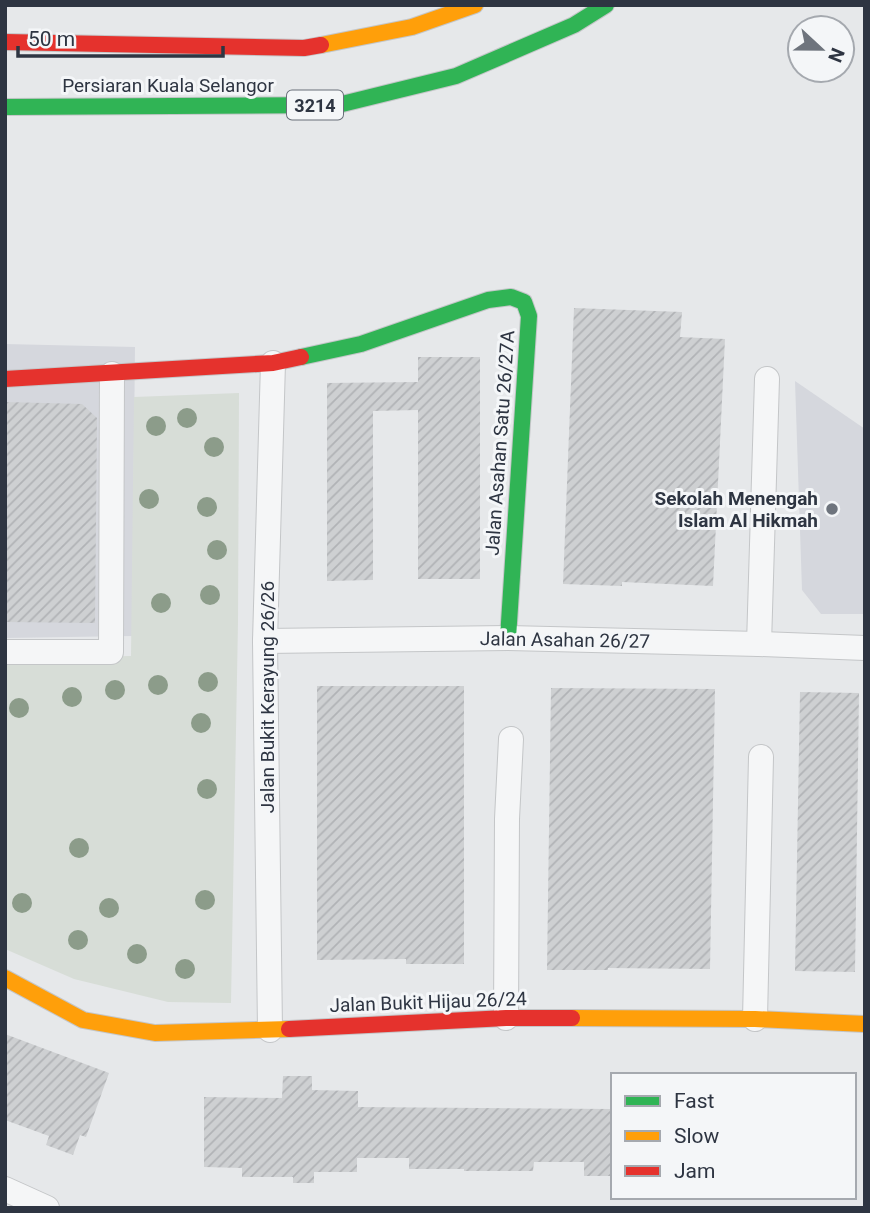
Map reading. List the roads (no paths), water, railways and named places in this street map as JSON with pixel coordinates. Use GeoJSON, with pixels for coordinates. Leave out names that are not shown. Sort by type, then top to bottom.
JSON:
{"type":"FeatureCollection","features":[{"type":"Feature","properties":{"kind":"street","name":"Persiaran Kuala Selangor"},"geometry":{"type":"LineString","coordinates":[[5,43],[304,48],[412,27],[475,5]]}},
{"type":"Feature","properties":{"kind":"street","name":"Persiaran Kuala Selangor"},"geometry":{"type":"LineString","coordinates":[[5,107],[338,104],[456,76],[574,25],[606,5]]}},
{"type":"Feature","properties":{"kind":"street","name":"Jalan Asahan Satu 26/27A"},"geometry":{"type":"LineString","coordinates":[[273,363],[361,344],[488,300],[511,297],[524,302],[529,316],[508,638]]}},
{"type":"Feature","properties":{"kind":"street"},"geometry":{"type":"LineString","coordinates":[[5,379],[273,363]]}},
{"type":"Feature","properties":{"kind":"street","name":"Jalan Bukit Kerayung 26/26"},"geometry":{"type":"LineString","coordinates":[[270,1030],[265,641],[273,363]]}},
{"type":"Feature","properties":{"kind":"street"},"geometry":{"type":"LineString","coordinates":[[5,652],[111,652],[112,374]]}},
{"type":"Feature","properties":{"kind":"street"},"geometry":{"type":"LineString","coordinates":[[759,643],[767,379]]}},
{"type":"Feature","properties":{"kind":"street","name":"Jalan Asahan 26/27"},"geometry":{"type":"LineString","coordinates":[[265,641],[508,638],[865,648]]}},
{"type":"Feature","properties":{"kind":"street"},"geometry":{"type":"LineString","coordinates":[[506,1018],[507,819],[511,739]]}},
{"type":"Feature","properties":{"kind":"street"},"geometry":{"type":"LineString","coordinates":[[755,1019],[761,757]]}},
{"type":"Feature","properties":{"kind":"street","name":"Jalan Bukit Hijau 26/24"},"geometry":{"type":"LineString","coordinates":[[5,978],[83,1020],[155,1033],[506,1018],[755,1019],[865,1024]]}},
{"type":"Feature","properties":{"kind":"street"},"geometry":{"type":"LineString","coordinates":[[5,1189],[47,1208]]}},
{"type":"Feature","properties":{"kind":"place","name":"Sekolah Menengah Islam Al Hikmah"},"geometry":{"type":"Point","coordinates":[832,509]}}]}
